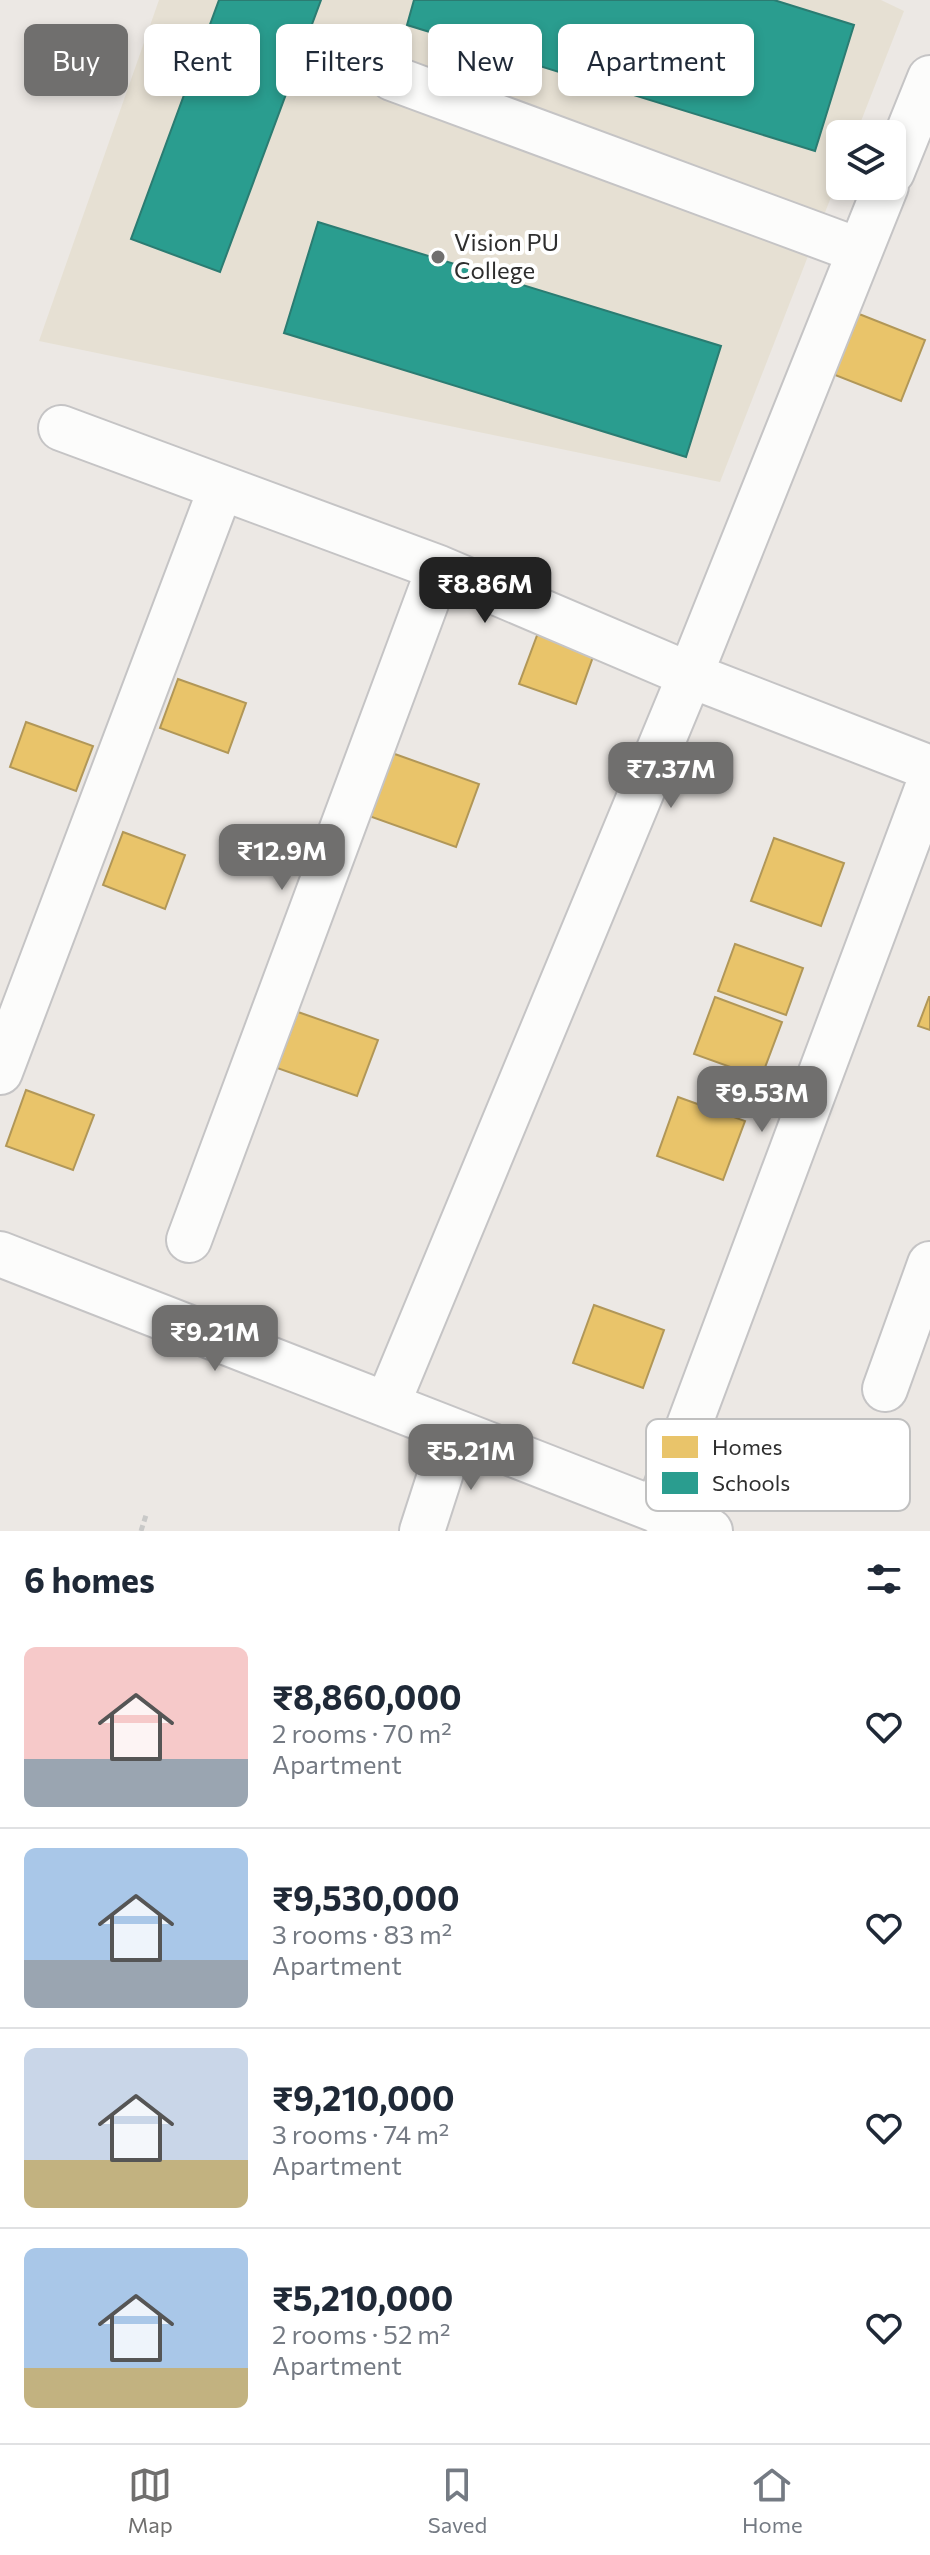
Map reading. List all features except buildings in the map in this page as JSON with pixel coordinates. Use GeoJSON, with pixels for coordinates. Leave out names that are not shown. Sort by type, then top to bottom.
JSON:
{"type":"FeatureCollection","features":[{"type":"Feature","properties":{"kind":"street"},"geometry":{"type":"LineString","coordinates":[[906,137],[930,78]]}},
{"type":"Feature","properties":{"kind":"street"},"geometry":{"type":"LineString","coordinates":[[412,85],[860,251]]}},
{"type":"Feature","properties":{"kind":"street"},"geometry":{"type":"LineString","coordinates":[[387,1405],[690,675],[880,200]]}},
{"type":"Feature","properties":{"kind":"street"},"geometry":{"type":"LineString","coordinates":[[61,428],[439,568],[690,675],[930,768]]}},
{"type":"Feature","properties":{"kind":"street"},"geometry":{"type":"LineString","coordinates":[[0,1072],[221,488]]}},
{"type":"Feature","properties":{"kind":"street"},"geometry":{"type":"LineString","coordinates":[[189,1240],[439,568]]}},
{"type":"Feature","properties":{"kind":"street"},"geometry":{"type":"LineString","coordinates":[[691,1419],[930,781]]}},
{"type":"Feature","properties":{"kind":"street"},"geometry":{"type":"LineString","coordinates":[[0,1254],[646,1507]]}},
{"type":"Feature","properties":{"kind":"street"},"geometry":{"type":"LineString","coordinates":[[885,1389],[930,1264]]}},
{"type":"Feature","properties":{"kind":"street"},"geometry":{"type":"LineString","coordinates":[[422,1531],[454,1432]]}},
{"type":"Feature","properties":{"kind":"street"},"geometry":{"type":"LineString","coordinates":[[657,1511],[710,1531]]}},
{"type":"Feature","properties":{"kind":"path"},"geometry":{"type":"LineString","coordinates":[[141,1531],[147,1512]]}},
{"type":"Feature","properties":{"kind":"shaded area","name":"Vision PU College"},"geometry":{"type":"Polygon","coordinates":[[[159,0],[881,0],[904,11],[861,120],[826,120],[826,200],[830,200],[720,482],[39,341],[125,96],[128,96],[144,43],[144,96],[260,96],[260,24],[151,24],[159,0]]]}},
{"type":"Feature","properties":{"kind":"place","name":"Vision PU College"},"geometry":{"type":"Point","coordinates":[438,257]}}]}
